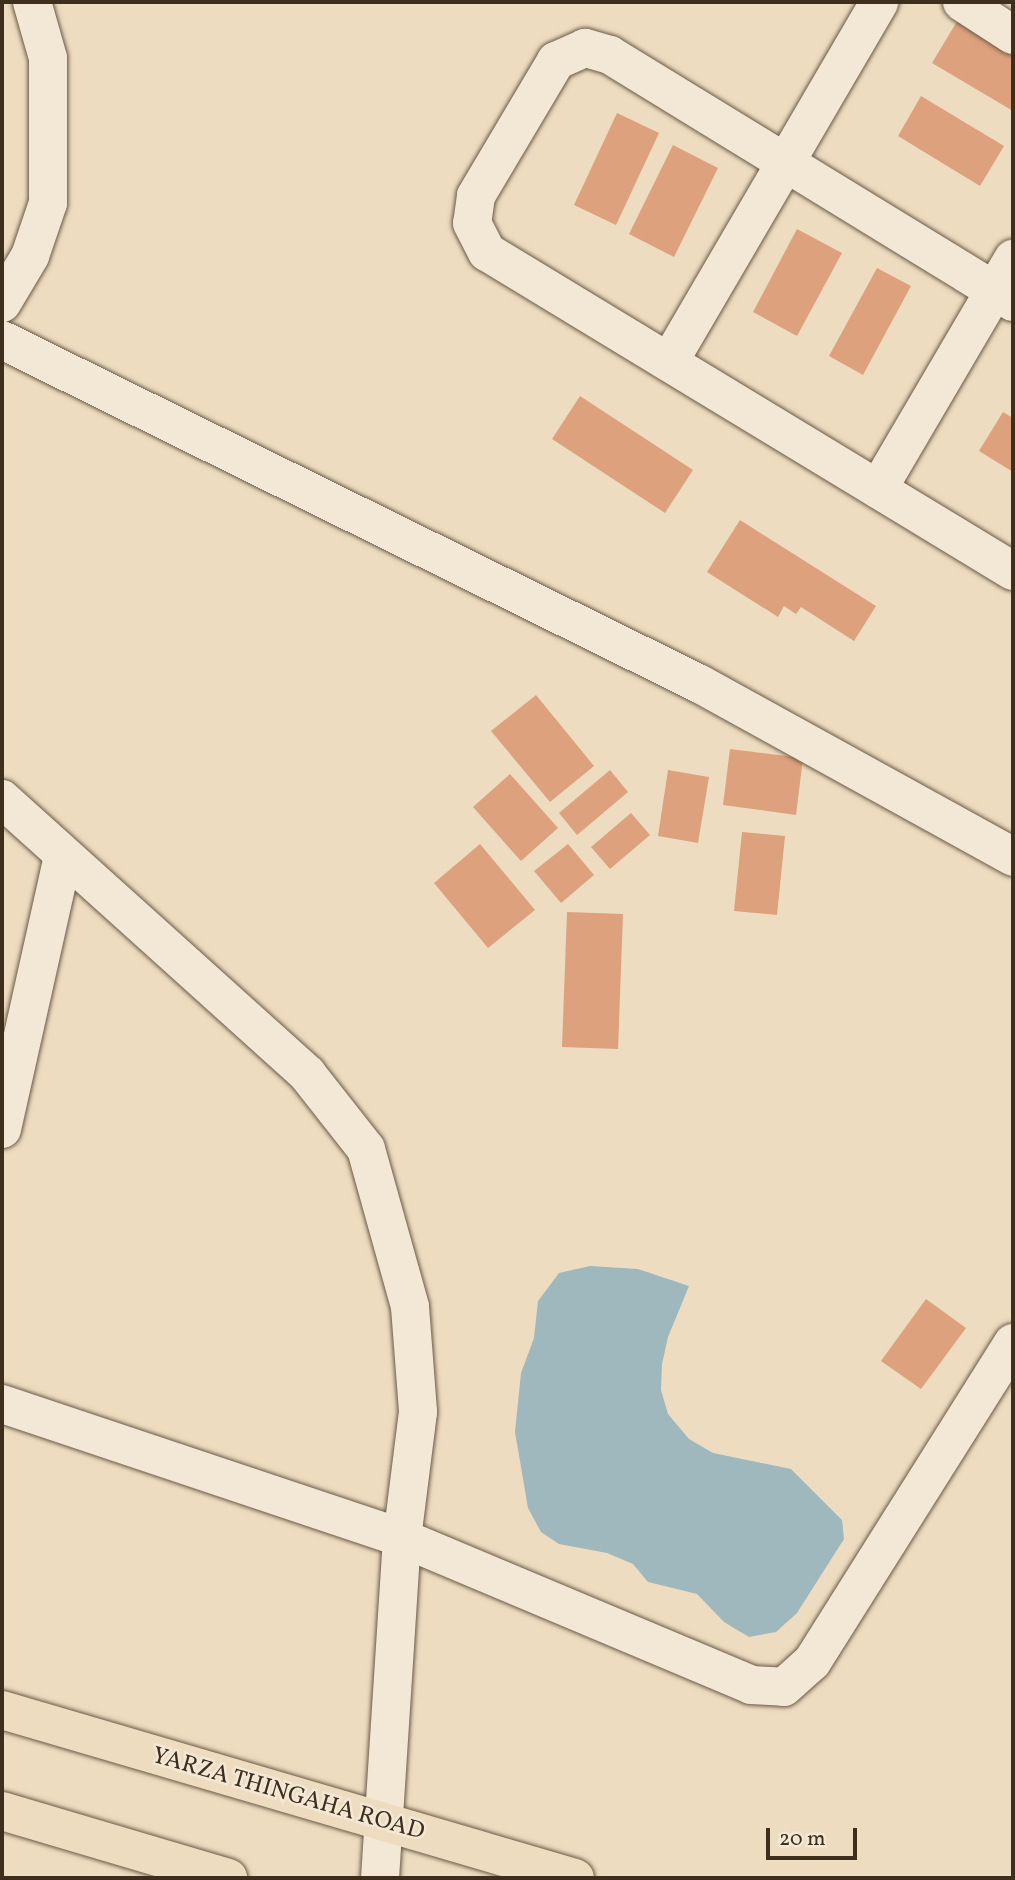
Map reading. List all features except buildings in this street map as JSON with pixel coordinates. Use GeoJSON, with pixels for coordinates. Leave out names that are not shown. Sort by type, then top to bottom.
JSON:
{"type":"FeatureCollection","features":[{"type":"Feature","properties":{"kind":"main road","name":"YARZA THINGAHA ROAD"},"geometry":{"type":"LineString","coordinates":[[2,1710],[575,1878]]}},
{"type":"Feature","properties":{"kind":"main road"},"geometry":{"type":"LineString","coordinates":[[2,1811],[228,1878]]}},
{"type":"Feature","properties":{"kind":"street"},"geometry":{"type":"LineString","coordinates":[[2,303],[30,256],[48,203],[48,58],[32,2]]}},
{"type":"Feature","properties":{"kind":"street"},"geometry":{"type":"LineString","coordinates":[[669,362],[782,160],[879,2]]}},
{"type":"Feature","properties":{"kind":"street"},"geometry":{"type":"LineString","coordinates":[[962,2],[1013,35]]}},
{"type":"Feature","properties":{"kind":"street"},"geometry":{"type":"LineString","coordinates":[[878,489],[1007,284],[782,160],[610,55],[585,48],[556,61],[477,196],[472,223],[486,252],[1013,571]]}},
{"type":"Feature","properties":{"kind":"street"},"geometry":{"type":"LineString","coordinates":[[2,340],[700,684],[1013,857]]}},
{"type":"Feature","properties":{"kind":"street"},"geometry":{"type":"LineString","coordinates":[[2,799],[64,858],[307,1074],[366,1149],[410,1307],[418,1412],[402,1538],[381,1822],[380,1878]]}},
{"type":"Feature","properties":{"kind":"street"},"geometry":{"type":"LineString","coordinates":[[2,1129],[64,858]]}},
{"type":"Feature","properties":{"kind":"street"},"geometry":{"type":"LineString","coordinates":[[2,1404],[402,1538],[751,1685],[784,1687],[812,1662],[1013,1343]]}},
{"type":"Feature","properties":{"kind":"water"},"geometry":{"type":"Polygon","coordinates":[[[590,1266],[638,1269],[689,1286],[668,1337],[662,1364],[661,1390],[668,1414],[689,1439],[713,1453],[791,1469],[842,1520],[844,1539],[797,1613],[776,1632],[749,1637],[724,1622],[697,1594],[648,1582],[633,1564],[607,1553],[559,1544],[541,1532],[528,1508],[515,1432],[521,1373],[534,1338],[538,1301],[559,1273],[590,1266]]]}}]}
